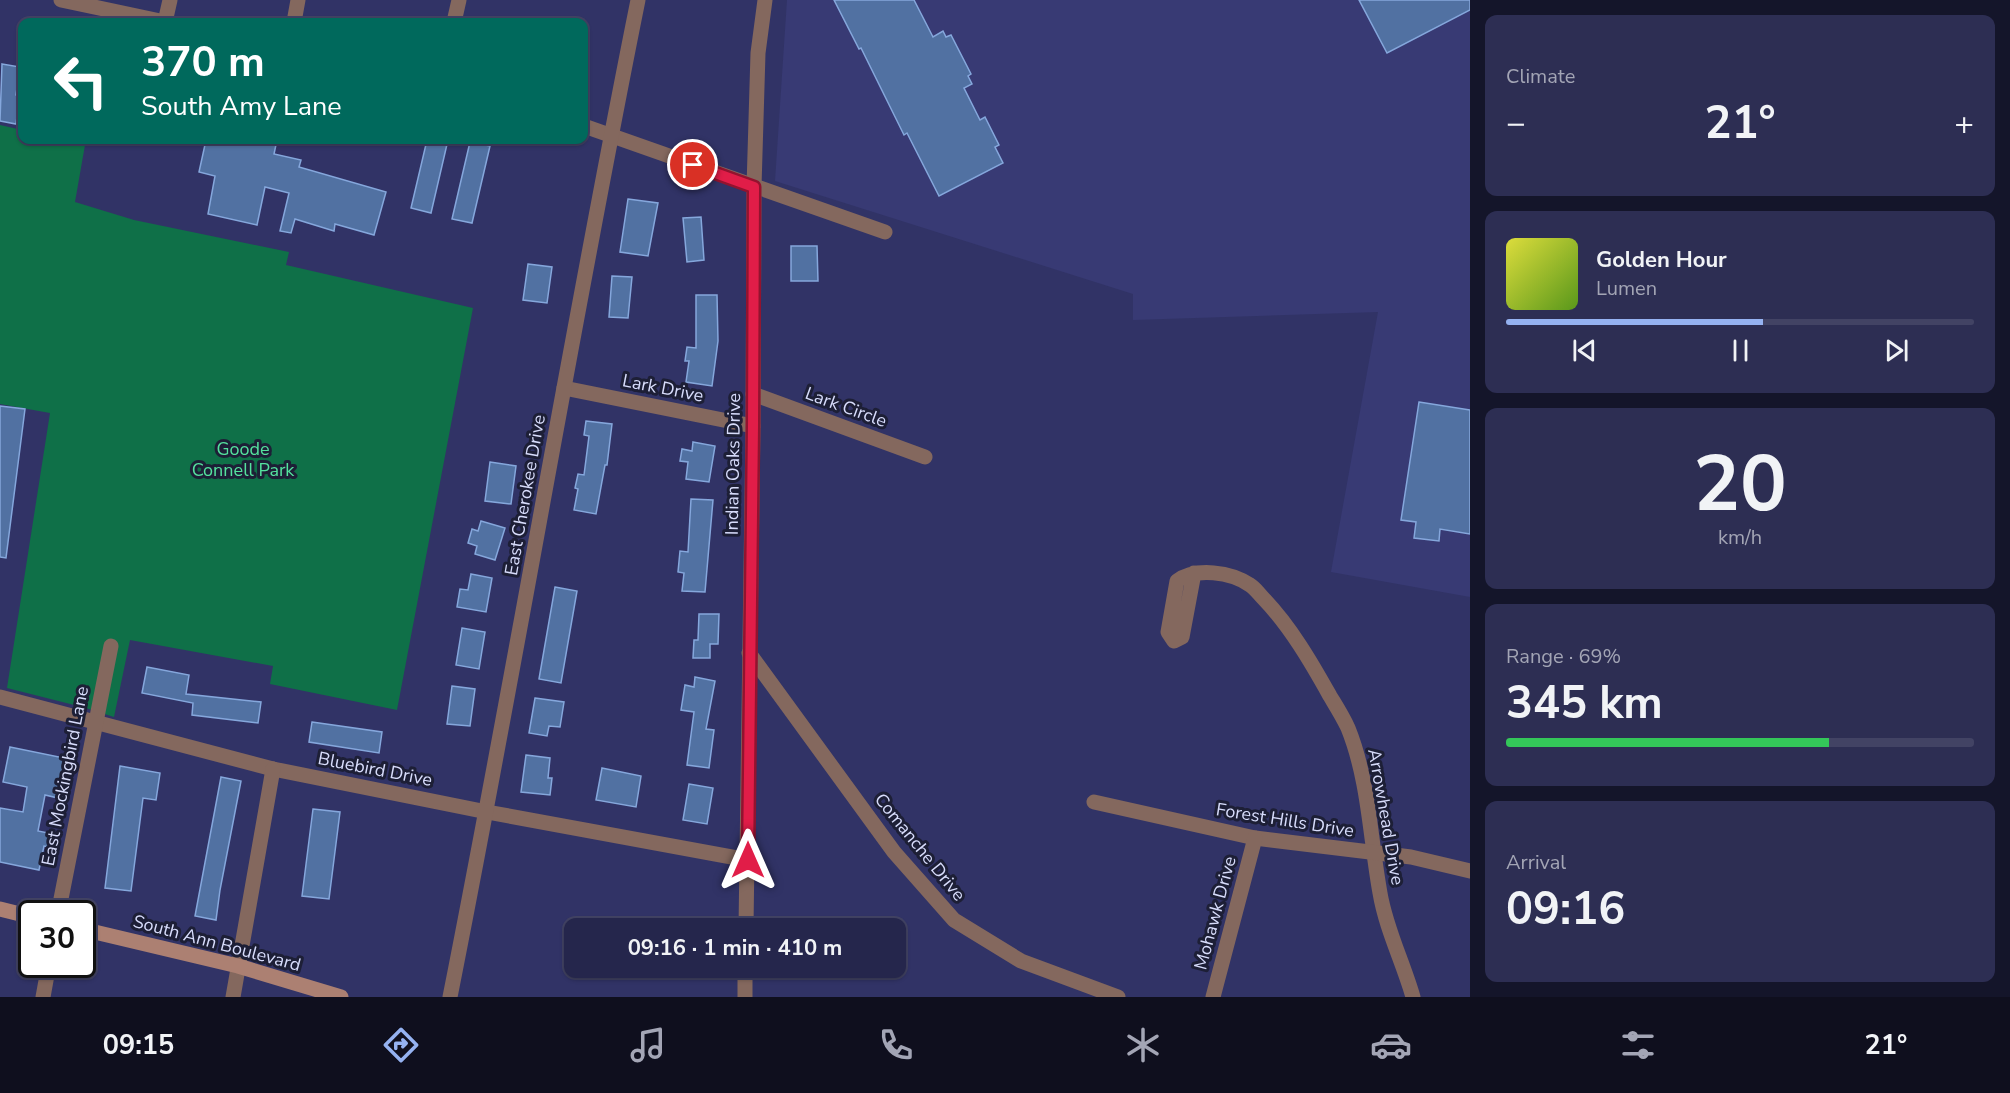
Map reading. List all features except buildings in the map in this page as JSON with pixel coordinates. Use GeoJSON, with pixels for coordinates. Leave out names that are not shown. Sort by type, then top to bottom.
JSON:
{"type":"FeatureCollection","features":[{"type":"Feature","properties":{"kind":"street"},"geometry":{"type":"LineString","coordinates":[[61,0],[146,18]]}},
{"type":"Feature","properties":{"kind":"street"},"geometry":{"type":"LineString","coordinates":[[166,18],[170,0]]}},
{"type":"Feature","properties":{"kind":"street"},"geometry":{"type":"LineString","coordinates":[[295,18],[298,0]]}},
{"type":"Feature","properties":{"kind":"street"},"geometry":{"type":"LineString","coordinates":[[455,18],[459,0]]}},
{"type":"Feature","properties":{"kind":"street","name":"East Cherokee Drive"},"geometry":{"type":"LineString","coordinates":[[450,997],[487,812],[610,136],[638,0]]}},
{"type":"Feature","properties":{"kind":"street","name":"Indian Oaks Drive"},"geometry":{"type":"LineString","coordinates":[[746,918],[754,187],[758,53],[765,0]]}},
{"type":"Feature","properties":{"kind":"street"},"geometry":{"type":"LineString","coordinates":[[588,128],[885,232]]}},
{"type":"Feature","properties":{"kind":"street","name":"Lark Drive"},"geometry":{"type":"LineString","coordinates":[[564,388],[753,426]]}},
{"type":"Feature","properties":{"kind":"street","name":"Lark Circle"},"geometry":{"type":"LineString","coordinates":[[753,394],[925,457]]}},
{"type":"Feature","properties":{"kind":"street","name":"Arrowhead Drive"},"geometry":{"type":"LineString","coordinates":[[1194,573],[1230,576],[1251,585],[1273,609],[1318,674],[1347,727],[1359,762],[1380,896],[1413,997]]}},
{"type":"Feature","properties":{"kind":"street","name":"East Mockingbird Lane"},"geometry":{"type":"LineString","coordinates":[[61,900],[111,646]]}},
{"type":"Feature","properties":{"kind":"street","name":"Comanche Drive"},"geometry":{"type":"LineString","coordinates":[[749,653],[894,852],[954,920],[1021,961],[1118,997]]}},
{"type":"Feature","properties":{"kind":"street","name":"Bluebird Drive"},"geometry":{"type":"LineString","coordinates":[[0,697],[273,769],[487,812],[748,860]]}},
{"type":"Feature","properties":{"kind":"street"},"geometry":{"type":"LineString","coordinates":[[233,997],[273,769]]}},
{"type":"Feature","properties":{"kind":"street","name":"Forest Hills Drive"},"geometry":{"type":"LineString","coordinates":[[1094,802],[1255,838],[1411,857],[1470,871]]}},
{"type":"Feature","properties":{"kind":"street","name":"Mohawk Drive"},"geometry":{"type":"LineString","coordinates":[[1213,997],[1255,838]]}},
{"type":"Feature","properties":{"kind":"street"},"geometry":{"type":"LineString","coordinates":[[0,909],[18,914]]}},
{"type":"Feature","properties":{"kind":"street","name":"South Ann Boulevard"},"geometry":{"type":"LineString","coordinates":[[96,932],[238,966],[341,997]]}},
{"type":"Feature","properties":{"kind":"street"},"geometry":{"type":"LineString","coordinates":[[43,997],[46,978]]}},
{"type":"Feature","properties":{"kind":"street"},"geometry":{"type":"LineString","coordinates":[[745,978],[745,997]]}},
{"type":"Feature","properties":{"kind":"shaded area"},"geometry":{"type":"Polygon","coordinates":[[[787,0],[1470,0],[1470,597],[1331,572],[1378,312],[1133,320],[1133,294],[775,181],[787,0]]]}},
{"type":"Feature","properties":{"kind":"green space","name":"Goode Connell Park"},"geometry":{"type":"Polygon","coordinates":[[[0,125],[18,129],[18,144],[85,145],[75,202],[134,220],[289,252],[286,265],[473,308],[397,710],[270,684],[273,666],[130,640],[114,717],[7,688],[50,413],[0,404],[0,125]]]}},
{"type":"Feature","properties":{"kind":"route"},"geometry":{"type":"LineString","coordinates":[[693,165],[754,187],[748,860]]}}]}
